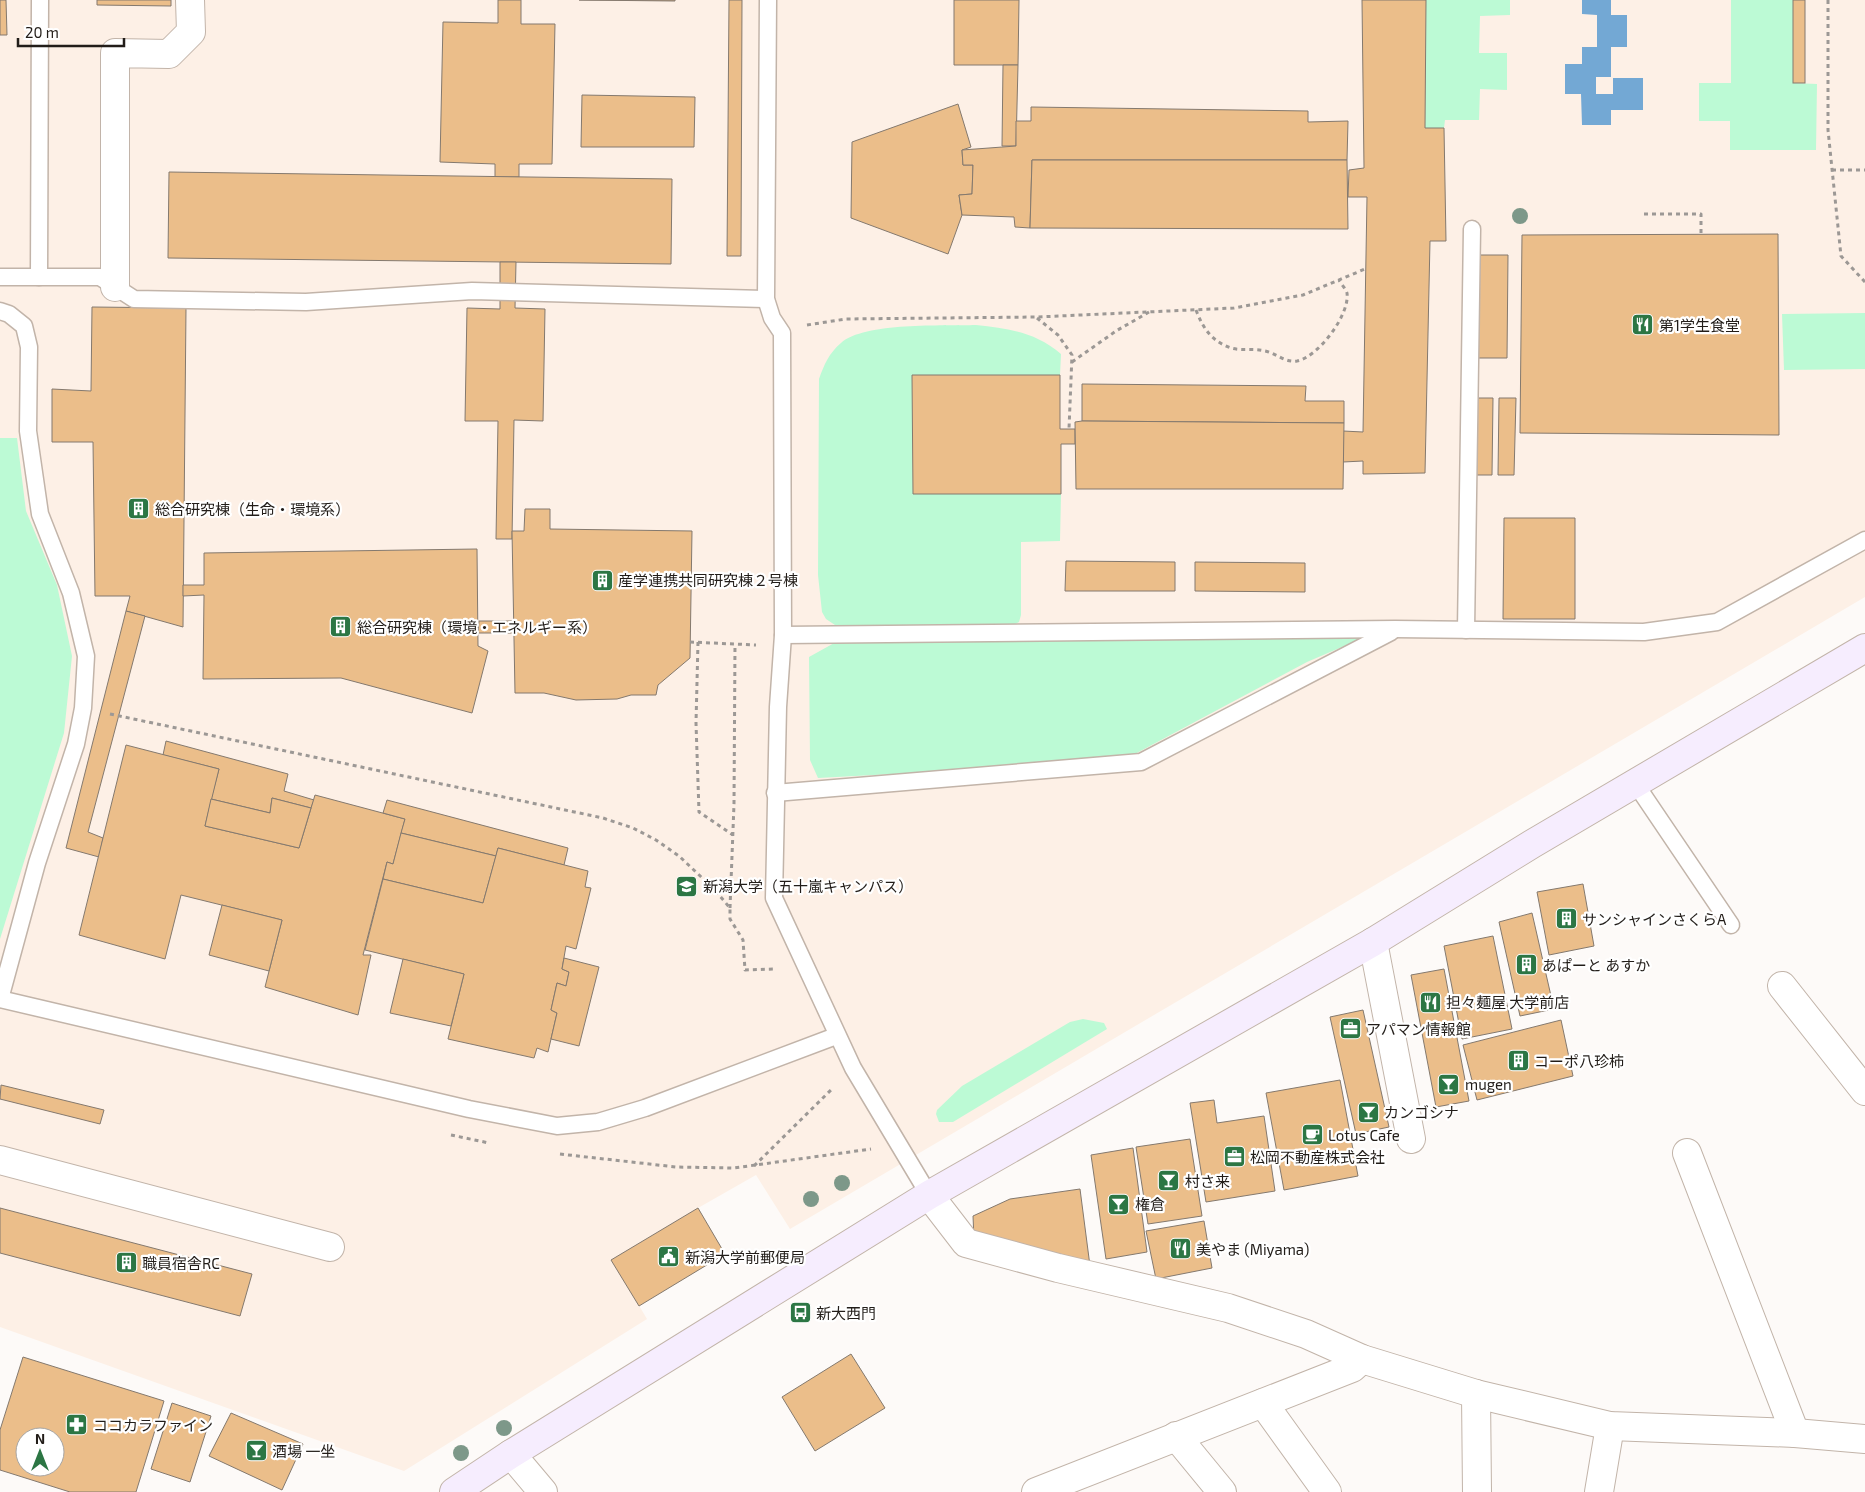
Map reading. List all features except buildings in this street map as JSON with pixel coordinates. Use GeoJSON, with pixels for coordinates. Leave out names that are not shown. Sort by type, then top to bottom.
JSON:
{"type":"FeatureCollection","features":[{"type":"Feature","properties":{"kind":"street"},"geometry":{"type":"LineString","coordinates":[[115,286],[115,53],[169,54],[191,32],[190,0]]}},
{"type":"Feature","properties":{"kind":"street"},"geometry":{"type":"LineString","coordinates":[[454,1492],[511,1454],[929,1195],[1373,942],[1635,783],[1865,648]]}},
{"type":"Feature","properties":{"kind":"street"},"geometry":{"type":"LineString","coordinates":[[1373,942],[1411,1139]]}},
{"type":"Feature","properties":{"kind":"street"},"geometry":{"type":"LineString","coordinates":[[1782,986],[1865,1091]]}},
{"type":"Feature","properties":{"kind":"street"},"geometry":{"type":"LineString","coordinates":[[1687,1153],[1795,1433]]}},
{"type":"Feature","properties":{"kind":"street"},"geometry":{"type":"LineString","coordinates":[[0,1160],[330,1247]]}},
{"type":"Feature","properties":{"kind":"street"},"geometry":{"type":"LineString","coordinates":[[929,1195],[966,1243],[1058,1268],[1228,1308],[1306,1334],[1362,1358],[1476,1394],[1610,1426],[1795,1433],[1865,1439]]}},
{"type":"Feature","properties":{"kind":"street"},"geometry":{"type":"LineString","coordinates":[[1036,1492],[1352,1368],[1362,1358]]}},
{"type":"Feature","properties":{"kind":"street"},"geometry":{"type":"LineString","coordinates":[[1476,1394],[1477,1492]]}},
{"type":"Feature","properties":{"kind":"street"},"geometry":{"type":"LineString","coordinates":[[1263,1403],[1328,1492]]}},
{"type":"Feature","properties":{"kind":"street"},"geometry":{"type":"LineString","coordinates":[[1599,1492],[1610,1426]]}},
{"type":"Feature","properties":{"kind":"street"},"geometry":{"type":"LineString","coordinates":[[1176,1436],[1222,1492]]}},
{"type":"Feature","properties":{"kind":"street"},"geometry":{"type":"LineString","coordinates":[[511,1454],[543,1492]]}},
{"type":"Feature","properties":{"kind":"lane"},"geometry":{"type":"LineString","coordinates":[[39,276],[40,0]]}},
{"type":"Feature","properties":{"kind":"lane"},"geometry":{"type":"LineString","coordinates":[[768,0],[766,299],[772,318],[782,333],[782,641],[774,898],[836,1036],[929,1195]]}},
{"type":"Feature","properties":{"kind":"lane"},"geometry":{"type":"LineString","coordinates":[[1466,630],[1472,230]]}},
{"type":"Feature","properties":{"kind":"lane"},"geometry":{"type":"LineString","coordinates":[[0,276],[100,277],[134,300],[306,302],[472,291],[766,299]]}},
{"type":"Feature","properties":{"kind":"lane"},"geometry":{"type":"LineString","coordinates":[[0,311],[9,314],[24,326],[29,346],[28,431],[40,514],[71,593],[86,656],[83,708],[76,744],[37,863],[0,999],[469,1109],[557,1126],[598,1122],[645,1108],[836,1036]]}},
{"type":"Feature","properties":{"kind":"lane"},"geometry":{"type":"LineString","coordinates":[[782,641],[1395,629],[1644,632],[1717,622],[1865,540]]}},
{"type":"Feature","properties":{"kind":"lane"},"geometry":{"type":"LineString","coordinates":[[776,793],[1142,762],[1395,629]]}},
{"type":"Feature","properties":{"kind":"lane"},"geometry":{"type":"LineString","coordinates":[[1635,783],[1731,924]]}},
{"type":"Feature","properties":{"kind":"path"},"geometry":{"type":"LineString","coordinates":[[1828,0],[1828,130],[1841,256],[1865,282]]}},
{"type":"Feature","properties":{"kind":"path"},"geometry":{"type":"LineString","coordinates":[[1832,170],[1865,170]]}},
{"type":"Feature","properties":{"kind":"path"},"geometry":{"type":"LineString","coordinates":[[1644,214],[1701,214],[1701,235]]}},
{"type":"Feature","properties":{"kind":"path"},"geometry":{"type":"LineString","coordinates":[[782,333],[801,325],[846,320],[1037,317],[1234,308],[1303,295],[1365,269]]}},
{"type":"Feature","properties":{"kind":"path"},"geometry":{"type":"LineString","coordinates":[[1196,310],[1205,331],[1231,348],[1266,351],[1278,357],[1295,361],[1310,356],[1320,348],[1344,310],[1347,293],[1339,280]]}},
{"type":"Feature","properties":{"kind":"path"},"geometry":{"type":"LineString","coordinates":[[1072,362],[1116,331],[1150,312]]}},
{"type":"Feature","properties":{"kind":"path"},"geometry":{"type":"LineString","coordinates":[[1037,317],[1058,335],[1072,355],[1069,429]]}},
{"type":"Feature","properties":{"kind":"path"},"geometry":{"type":"LineString","coordinates":[[690,642],[735,644],[782,641]]}},
{"type":"Feature","properties":{"kind":"path"},"geometry":{"type":"LineString","coordinates":[[698,642],[696,723],[699,812],[733,835]]}},
{"type":"Feature","properties":{"kind":"path"},"geometry":{"type":"LineString","coordinates":[[735,644],[730,919],[743,940],[745,970],[774,969]]}},
{"type":"Feature","properties":{"kind":"path"},"geometry":{"type":"LineString","coordinates":[[83,708],[602,818],[626,825],[656,840],[678,856],[714,889],[730,908]]}},
{"type":"Feature","properties":{"kind":"path"},"geometry":{"type":"LineString","coordinates":[[753,1167],[853,1068]]}},
{"type":"Feature","properties":{"kind":"shaded area","name":"新潟大学（五十嵐キャンパス）"},"geometry":{"type":"Polygon","coordinates":[[[0,0],[1865,0],[1865,597],[790,1229],[756,1175],[698,1208],[612,1260],[647,1319],[404,1471],[0,1327],[0,0]]]}},
{"type":"Feature","properties":{"kind":"green space"},"geometry":{"type":"Polygon","coordinates":[[[1426,0],[1510,0],[1510,15],[1480,16],[1479,53],[1507,53],[1507,90],[1480,89],[1479,120],[1445,120],[1444,128],[1425,128],[1426,0]]]}},
{"type":"Feature","properties":{"kind":"green space"},"geometry":{"type":"Polygon","coordinates":[[[1731,0],[1793,0],[1793,83],[1817,84],[1816,150],[1730,150],[1730,121],[1699,121],[1699,83],[1731,83],[1731,0]]]}},
{"type":"Feature","properties":{"kind":"green space"},"geometry":{"type":"Polygon","coordinates":[[[1865,313],[1865,369],[1784,370],[1782,314],[1865,313]]]}},
{"type":"Feature","properties":{"kind":"green space"},"geometry":{"type":"Polygon","coordinates":[[[976,325],[1011,330],[1042,341],[1061,354],[1060,375],[912,375],[913,494],[1061,494],[1060,541],[1021,542],[1021,615],[1019,622],[1013,625],[864,628],[835,625],[826,619],[822,612],[818,575],[819,379],[825,364],[833,351],[841,343],[852,336],[867,331],[885,328],[976,325]]]}},
{"type":"Feature","properties":{"kind":"green space"},"geometry":{"type":"Polygon","coordinates":[[[0,438],[17,438],[26,511],[57,585],[72,656],[64,733],[0,939],[0,438]]]}},
{"type":"Feature","properties":{"kind":"green space"},"geometry":{"type":"Polygon","coordinates":[[[1363,638],[1307,662],[1133,755],[1058,765],[818,778],[810,760],[809,657],[836,642],[1363,638]]]}},
{"type":"Feature","properties":{"kind":"green space"},"geometry":{"type":"Polygon","coordinates":[[[1083,1019],[1104,1023],[1107,1029],[953,1122],[939,1122],[936,1114],[937,1110],[962,1086],[1070,1022],[1083,1019]]]}},
{"type":"Feature","properties":{"kind":"water"},"geometry":{"type":"Polygon","coordinates":[[[1582,0],[1611,0],[1611,15],[1627,15],[1627,47],[1611,47],[1611,77],[1596,77],[1596,94],[1613,94],[1613,78],[1643,78],[1643,110],[1611,110],[1611,125],[1582,125],[1581,94],[1565,94],[1565,64],[1582,64],[1582,47],[1597,47],[1597,15],[1582,14],[1582,0]]]}},
{"type":"Feature","properties":{"kind":"place","name":"第1学生食堂"},"geometry":{"type":"Point","coordinates":[1643,325]}},
{"type":"Feature","properties":{"kind":"place","name":"総合研究棟（生命・環境系）"},"geometry":{"type":"Point","coordinates":[139,509]}},
{"type":"Feature","properties":{"kind":"place","name":"産学連携共同研究棟２号棟"},"geometry":{"type":"Point","coordinates":[602,580]}},
{"type":"Feature","properties":{"kind":"place","name":"総合研究棟（環境・エネルギー系）"},"geometry":{"type":"Point","coordinates":[341,627]}},
{"type":"Feature","properties":{"kind":"place","name":"新潟大学（五十嵐キャンパス）"},"geometry":{"type":"Point","coordinates":[687,886]}},
{"type":"Feature","properties":{"kind":"place","name":"サンシャインさくらA"},"geometry":{"type":"Point","coordinates":[1566,919]}},
{"type":"Feature","properties":{"kind":"place","name":"あぱーと あすか"},"geometry":{"type":"Point","coordinates":[1526,965]}},
{"type":"Feature","properties":{"kind":"place","name":"担々麺屋 大学前店"},"geometry":{"type":"Point","coordinates":[1430,1002]}},
{"type":"Feature","properties":{"kind":"place","name":"アパマン情報館"},"geometry":{"type":"Point","coordinates":[1350,1029]}},
{"type":"Feature","properties":{"kind":"place","name":"コーポ八珍柿"},"geometry":{"type":"Point","coordinates":[1518,1061]}},
{"type":"Feature","properties":{"kind":"place","name":"mugen"},"geometry":{"type":"Point","coordinates":[1449,1084]}},
{"type":"Feature","properties":{"kind":"place","name":"カンゴシナ"},"geometry":{"type":"Point","coordinates":[1368,1112]}},
{"type":"Feature","properties":{"kind":"place","name":"Lotus Cafe"},"geometry":{"type":"Point","coordinates":[1312,1135]}},
{"type":"Feature","properties":{"kind":"place","name":"松岡不動産株式会社"},"geometry":{"type":"Point","coordinates":[1234,1157]}},
{"type":"Feature","properties":{"kind":"place","name":"村さ来"},"geometry":{"type":"Point","coordinates":[1169,1181]}},
{"type":"Feature","properties":{"kind":"place","name":"権倉"},"geometry":{"type":"Point","coordinates":[1119,1204]}},
{"type":"Feature","properties":{"kind":"place","name":"美やま (Miyama)"},"geometry":{"type":"Point","coordinates":[1180,1249]}},
{"type":"Feature","properties":{"kind":"place","name":"新潟大学前郵便局"},"geometry":{"type":"Point","coordinates":[669,1257]}},
{"type":"Feature","properties":{"kind":"place","name":"職員宿舎RC"},"geometry":{"type":"Point","coordinates":[126,1263]}},
{"type":"Feature","properties":{"kind":"place","name":"新大西門"},"geometry":{"type":"Point","coordinates":[800,1313]}},
{"type":"Feature","properties":{"kind":"place","name":"ココカラファイン"},"geometry":{"type":"Point","coordinates":[77,1425]}},
{"type":"Feature","properties":{"kind":"place","name":"酒場 一坐"},"geometry":{"type":"Point","coordinates":[256,1451]}}]}
